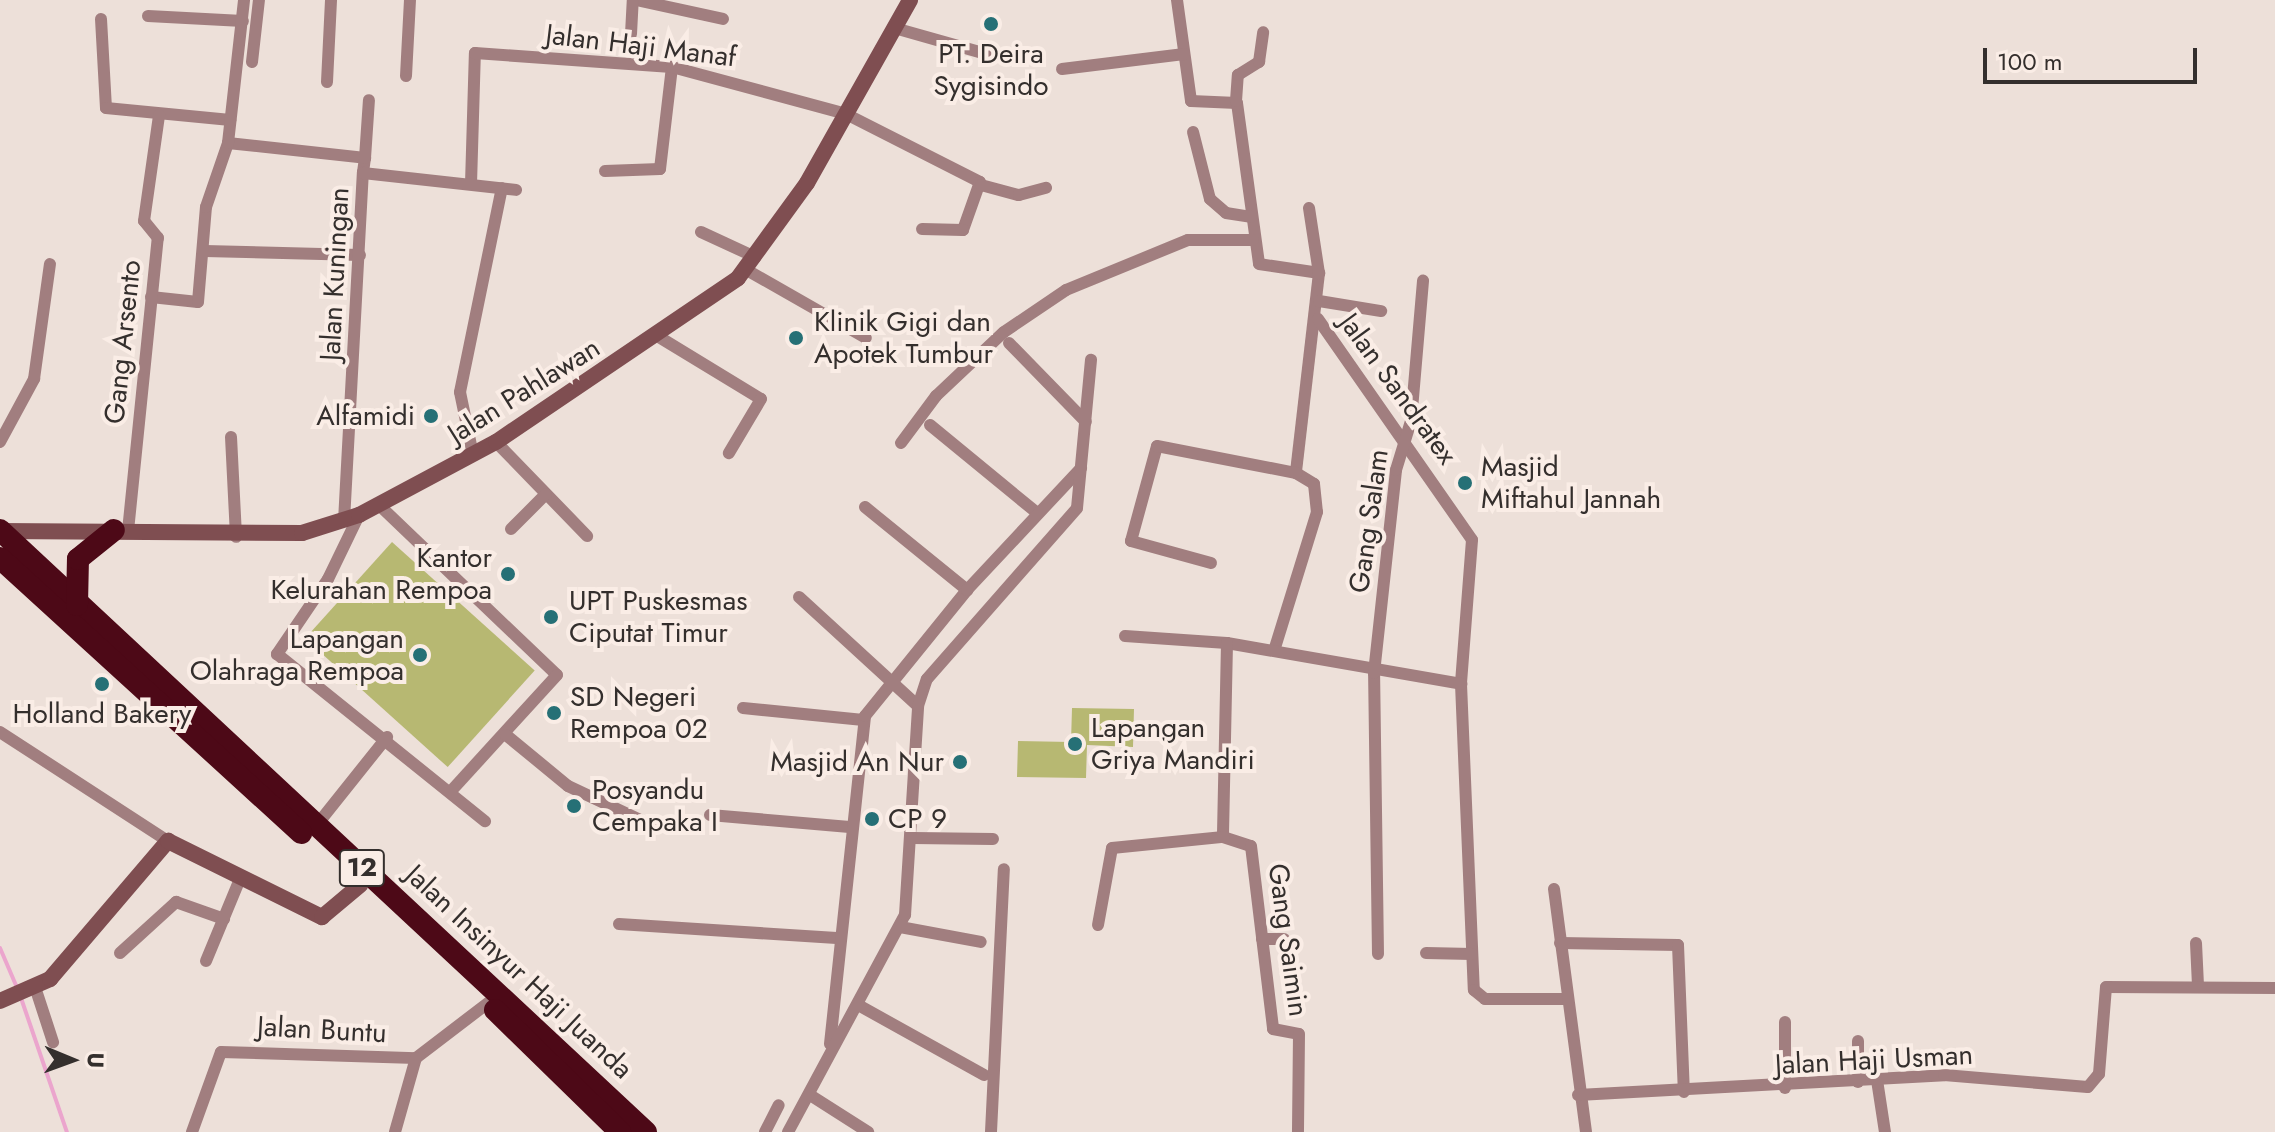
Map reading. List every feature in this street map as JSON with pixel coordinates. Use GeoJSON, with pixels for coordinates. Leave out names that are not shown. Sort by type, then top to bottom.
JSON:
{"type":"FeatureCollection","features":[{"type":"Feature","properties":{"kind":"highway","name":"Jalan Insinyur Haji Juanda"},"geometry":{"type":"LineString","coordinates":[[0,530],[646,1132]]}},
{"type":"Feature","properties":{"kind":"highway"},"geometry":{"type":"LineString","coordinates":[[77,605],[78,559],[121,530]]}},
{"type":"Feature","properties":{"kind":"highway","name":"Jalan Insinyur Haji Juanda"},"geometry":{"type":"LineString","coordinates":[[0,558],[488,1003],[620,1132]]}},
{"type":"Feature","properties":{"kind":"main road","name":"Jalan Pahlawan"},"geometry":{"type":"LineString","coordinates":[[0,530],[121,530],[274,538],[352,518],[496,442],[659,337],[750,263],[898,29],[909,0]]}},
{"type":"Feature","properties":{"kind":"main road"},"geometry":{"type":"LineString","coordinates":[[5,1000],[33,991],[168,841],[322,917],[360,885]]}},
{"type":"Feature","properties":{"kind":"street"},"geometry":{"type":"LineString","coordinates":[[151,297],[198,302],[205,251],[207,200],[228,143],[244,0]]}},
{"type":"Feature","properties":{"kind":"street"},"geometry":{"type":"LineString","coordinates":[[252,62],[259,0]]}},
{"type":"Feature","properties":{"kind":"street"},"geometry":{"type":"LineString","coordinates":[[327,82],[331,0]]}},
{"type":"Feature","properties":{"kind":"street"},"geometry":{"type":"LineString","coordinates":[[406,76],[410,0]]}},
{"type":"Feature","properties":{"kind":"street"},"geometry":{"type":"LineString","coordinates":[[631,34],[635,0],[723,19]]}},
{"type":"Feature","properties":{"kind":"street"},"geometry":{"type":"LineString","coordinates":[[1177,0],[1191,101],[1236,101]]}},
{"type":"Feature","properties":{"kind":"street"},"geometry":{"type":"LineString","coordinates":[[148,16],[243,21]]}},
{"type":"Feature","properties":{"kind":"street"},"geometry":{"type":"LineString","coordinates":[[101,19],[101,104],[159,115],[230,120]]}},
{"type":"Feature","properties":{"kind":"street"},"geometry":{"type":"LineString","coordinates":[[898,29],[990,55]]}},
{"type":"Feature","properties":{"kind":"street"},"geometry":{"type":"LineString","coordinates":[[1263,32],[1259,62],[1238,75],[1236,101],[1253,240],[1263,267],[1319,273]]}},
{"type":"Feature","properties":{"kind":"street","name":"Jalan Haji Manaf"},"geometry":{"type":"LineString","coordinates":[[471,184],[475,53],[672,67],[846,114],[981,185],[1019,195],[1046,188]]}},
{"type":"Feature","properties":{"kind":"street"},"geometry":{"type":"LineString","coordinates":[[1062,69],[1184,54]]}},
{"type":"Feature","properties":{"kind":"street"},"geometry":{"type":"LineString","coordinates":[[605,171],[660,169],[672,67]]}},
{"type":"Feature","properties":{"kind":"street"},"geometry":{"type":"LineString","coordinates":[[363,173],[369,100]]}},
{"type":"Feature","properties":{"kind":"street","name":"Gang Arsento"},"geometry":{"type":"LineString","coordinates":[[121,530],[158,238],[144,221],[159,115]]}},
{"type":"Feature","properties":{"kind":"street"},"geometry":{"type":"LineString","coordinates":[[1193,132],[1210,199],[1226,213],[1251,217]]}},
{"type":"Feature","properties":{"kind":"street"},"geometry":{"type":"LineString","coordinates":[[228,143],[365,158]]}},
{"type":"Feature","properties":{"kind":"street","name":"Jalan Kuningan"},"geometry":{"type":"LineString","coordinates":[[352,518],[363,173],[516,190]]}},
{"type":"Feature","properties":{"kind":"street"},"geometry":{"type":"LineString","coordinates":[[922,229],[963,230],[981,185]]}},
{"type":"Feature","properties":{"kind":"street"},"geometry":{"type":"LineString","coordinates":[[473,455],[460,392],[502,188]]}},
{"type":"Feature","properties":{"kind":"street"},"geometry":{"type":"LineString","coordinates":[[1309,208],[1319,273],[1318,319]]}},
{"type":"Feature","properties":{"kind":"street"},"geometry":{"type":"LineString","coordinates":[[701,232],[866,338]]}},
{"type":"Feature","properties":{"kind":"street"},"geometry":{"type":"LineString","coordinates":[[901,443],[936,396],[1004,332],[1066,290],[1164,246],[1253,240]]}},
{"type":"Feature","properties":{"kind":"street"},"geometry":{"type":"LineString","coordinates":[[205,251],[360,255]]}},
{"type":"Feature","properties":{"kind":"street"},"geometry":{"type":"LineString","coordinates":[[0,442],[34,379],[50,264]]}},
{"type":"Feature","properties":{"kind":"street","name":"Gang Salam"},"geometry":{"type":"LineString","coordinates":[[1378,954],[1374,673],[1423,281]]}},
{"type":"Feature","properties":{"kind":"street"},"geometry":{"type":"LineString","coordinates":[[1319,301],[1381,311]]}},
{"type":"Feature","properties":{"kind":"street","name":"Jalan Sandratex"},"geometry":{"type":"LineString","coordinates":[[1318,319],[1472,540],[1461,684],[1472,954],[1481,998],[1566,999]]}},
{"type":"Feature","properties":{"kind":"street","name":"Jalan Sandratex"},"geometry":{"type":"LineString","coordinates":[[1296,473],[1318,319]]}},
{"type":"Feature","properties":{"kind":"street"},"geometry":{"type":"LineString","coordinates":[[659,337],[761,399],[729,453]]}},
{"type":"Feature","properties":{"kind":"street"},"geometry":{"type":"LineString","coordinates":[[1009,343],[1086,422]]}},
{"type":"Feature","properties":{"kind":"street"},"geometry":{"type":"LineString","coordinates":[[788,1132],[810,1095],[830,1047],[860,1006],[900,927],[913,838],[918,706],[940,660],[1077,508],[1091,360]]}},
{"type":"Feature","properties":{"kind":"street"},"geometry":{"type":"LineString","coordinates":[[930,425],[1037,513]]}},
{"type":"Feature","properties":{"kind":"street"},"geometry":{"type":"LineString","coordinates":[[231,437],[236,537]]}},
{"type":"Feature","properties":{"kind":"street"},"geometry":{"type":"LineString","coordinates":[[496,442],[587,536]]}},
{"type":"Feature","properties":{"kind":"street"},"geometry":{"type":"LineString","coordinates":[[1211,563],[1131,541],[1157,446],[1296,473],[1314,484],[1317,512],[1274,651]]}},
{"type":"Feature","properties":{"kind":"street"},"geometry":{"type":"LineString","coordinates":[[830,1047],[837,938],[863,720],[967,590],[1081,468]]}},
{"type":"Feature","properties":{"kind":"street"},"geometry":{"type":"LineString","coordinates":[[511,529],[546,494]]}},
{"type":"Feature","properties":{"kind":"street"},"geometry":{"type":"LineString","coordinates":[[379,505],[556,671],[506,735],[453,789]]}},
{"type":"Feature","properties":{"kind":"street"},"geometry":{"type":"LineString","coordinates":[[865,507],[967,590]]}},
{"type":"Feature","properties":{"kind":"street"},"geometry":{"type":"LineString","coordinates":[[352,518],[328,579],[276,652],[453,789],[485,821]]}},
{"type":"Feature","properties":{"kind":"street"},"geometry":{"type":"LineString","coordinates":[[799,597],[918,706]]}},
{"type":"Feature","properties":{"kind":"street"},"geometry":{"type":"LineString","coordinates":[[1125,636],[1227,643],[1374,673],[1461,684]]}},
{"type":"Feature","properties":{"kind":"street"},"geometry":{"type":"LineString","coordinates":[[1098,925],[1112,848],[1223,837],[1223,708],[1227,643]]}},
{"type":"Feature","properties":{"kind":"street"},"geometry":{"type":"LineString","coordinates":[[743,708],[863,720]]}},
{"type":"Feature","properties":{"kind":"street"},"geometry":{"type":"LineString","coordinates":[[0,732],[168,841]]}},
{"type":"Feature","properties":{"kind":"street"},"geometry":{"type":"LineString","coordinates":[[506,735],[568,786],[651,825]]}},
{"type":"Feature","properties":{"kind":"street"},"geometry":{"type":"LineString","coordinates":[[316,826],[387,737]]}},
{"type":"Feature","properties":{"kind":"street"},"geometry":{"type":"LineString","coordinates":[[710,815],[849,827]]}},
{"type":"Feature","properties":{"kind":"street","name":"Gang Saimin"},"geometry":{"type":"LineString","coordinates":[[1223,837],[1241,837],[1252,848],[1273,1029],[1299,1034],[1298,1132]]}},
{"type":"Feature","properties":{"kind":"street"},"geometry":{"type":"LineString","coordinates":[[913,838],[993,839]]}},
{"type":"Feature","properties":{"kind":"street"},"geometry":{"type":"LineString","coordinates":[[991,1132],[1004,869]]}},
{"type":"Feature","properties":{"kind":"street"},"geometry":{"type":"LineString","coordinates":[[206,961],[240,879]]}},
{"type":"Feature","properties":{"kind":"street"},"geometry":{"type":"LineString","coordinates":[[1554,889],[1566,999],[1586,1132]]}},
{"type":"Feature","properties":{"kind":"street"},"geometry":{"type":"LineString","coordinates":[[120,953],[176,902],[224,919]]}},
{"type":"Feature","properties":{"kind":"street"},"geometry":{"type":"LineString","coordinates":[[619,924],[837,938]]}},
{"type":"Feature","properties":{"kind":"street"},"geometry":{"type":"LineString","coordinates":[[900,927],[981,942]]}},
{"type":"Feature","properties":{"kind":"street"},"geometry":{"type":"LineString","coordinates":[[1262,939],[1284,939]]}},
{"type":"Feature","properties":{"kind":"street"},"geometry":{"type":"LineString","coordinates":[[1560,943],[1678,945],[1684,1092]]}},
{"type":"Feature","properties":{"kind":"street"},"geometry":{"type":"LineString","coordinates":[[2196,943],[2198,986]]}},
{"type":"Feature","properties":{"kind":"street"},"geometry":{"type":"LineString","coordinates":[[1426,953],[1472,954]]}},
{"type":"Feature","properties":{"kind":"street","name":"Jalan Haji Usman"},"geometry":{"type":"LineString","coordinates":[[1580,1091],[1684,1092],[1785,1088],[1944,1075],[2091,1087],[2099,1074],[2103,989],[2198,986],[2275,988]]}},
{"type":"Feature","properties":{"kind":"street"},"geometry":{"type":"LineString","coordinates":[[33,991],[53,1042]]}},
{"type":"Feature","properties":{"kind":"street","name":"Jalan Buntu"},"geometry":{"type":"LineString","coordinates":[[192,1132],[221,1052],[416,1058],[488,1003]]}},
{"type":"Feature","properties":{"kind":"street"},"geometry":{"type":"LineString","coordinates":[[860,1006],[984,1075]]}},
{"type":"Feature","properties":{"kind":"street"},"geometry":{"type":"LineString","coordinates":[[1785,1022],[1785,1088]]}},
{"type":"Feature","properties":{"kind":"street"},"geometry":{"type":"LineString","coordinates":[[1858,1041],[1858,1082]]}},
{"type":"Feature","properties":{"kind":"street"},"geometry":{"type":"LineString","coordinates":[[395,1132],[416,1058]]}},
{"type":"Feature","properties":{"kind":"street"},"geometry":{"type":"LineString","coordinates":[[1877,1080],[1885,1132]]}},
{"type":"Feature","properties":{"kind":"street"},"geometry":{"type":"LineString","coordinates":[[1579,1132],[1580,1091]]}},
{"type":"Feature","properties":{"kind":"street"},"geometry":{"type":"LineString","coordinates":[[810,1095],[868,1132]]}},
{"type":"Feature","properties":{"kind":"street"},"geometry":{"type":"LineString","coordinates":[[765,1132],[779,1105]]}},
{"type":"Feature","properties":{"kind":"green space","name":"Lapangan Olahraga Rempoa"},"geometry":{"type":"Polygon","coordinates":[[[392,542],[535,670],[448,767],[305,639],[392,542]]]}},
{"type":"Feature","properties":{"kind":"green space","name":"Lapangan Griya Mandiri"},"geometry":{"type":"Polygon","coordinates":[[[1072,708],[1134,709],[1133,747],[1087,745],[1086,778],[1017,777],[1018,741],[1071,742],[1072,708]]]}},
{"type":"Feature","properties":{"kind":"waterway"},"geometry":{"type":"LineString","coordinates":[[0,948],[18,990]]}},
{"type":"Feature","properties":{"kind":"waterway"},"geometry":{"type":"LineString","coordinates":[[21,998],[67,1132]]}},
{"type":"Feature","properties":{"kind":"place","name":"PT. Deira Sygisindo"},"geometry":{"type":"Point","coordinates":[991,24]}},
{"type":"Feature","properties":{"kind":"place","name":"Klinik Gigi dan Apotek Tumbur"},"geometry":{"type":"Point","coordinates":[796,338]}},
{"type":"Feature","properties":{"kind":"place","name":"Alfamidi"},"geometry":{"type":"Point","coordinates":[431,416]}},
{"type":"Feature","properties":{"kind":"place","name":"Masjid Miftahul Jannah"},"geometry":{"type":"Point","coordinates":[1465,483]}},
{"type":"Feature","properties":{"kind":"place","name":"Kantor Kelurahan Rempoa"},"geometry":{"type":"Point","coordinates":[508,574]}},
{"type":"Feature","properties":{"kind":"place","name":"UPT Puskesmas Ciputat Timur"},"geometry":{"type":"Point","coordinates":[551,617]}},
{"type":"Feature","properties":{"kind":"place","name":"Lapangan Olahraga Rempoa"},"geometry":{"type":"Point","coordinates":[420,655]}},
{"type":"Feature","properties":{"kind":"place","name":"Holland Bakery"},"geometry":{"type":"Point","coordinates":[102,684]}},
{"type":"Feature","properties":{"kind":"place","name":"SD Negeri Rempoa 02"},"geometry":{"type":"Point","coordinates":[554,713]}},
{"type":"Feature","properties":{"kind":"place","name":"Lapangan Griya Mandiri"},"geometry":{"type":"Point","coordinates":[1075,744]}},
{"type":"Feature","properties":{"kind":"place","name":"Masjid An Nur"},"geometry":{"type":"Point","coordinates":[960,762]}},
{"type":"Feature","properties":{"kind":"place","name":"Posyandu Cempaka I"},"geometry":{"type":"Point","coordinates":[574,806]}},
{"type":"Feature","properties":{"kind":"place","name":"CP 9"},"geometry":{"type":"Point","coordinates":[872,819]}}]}
